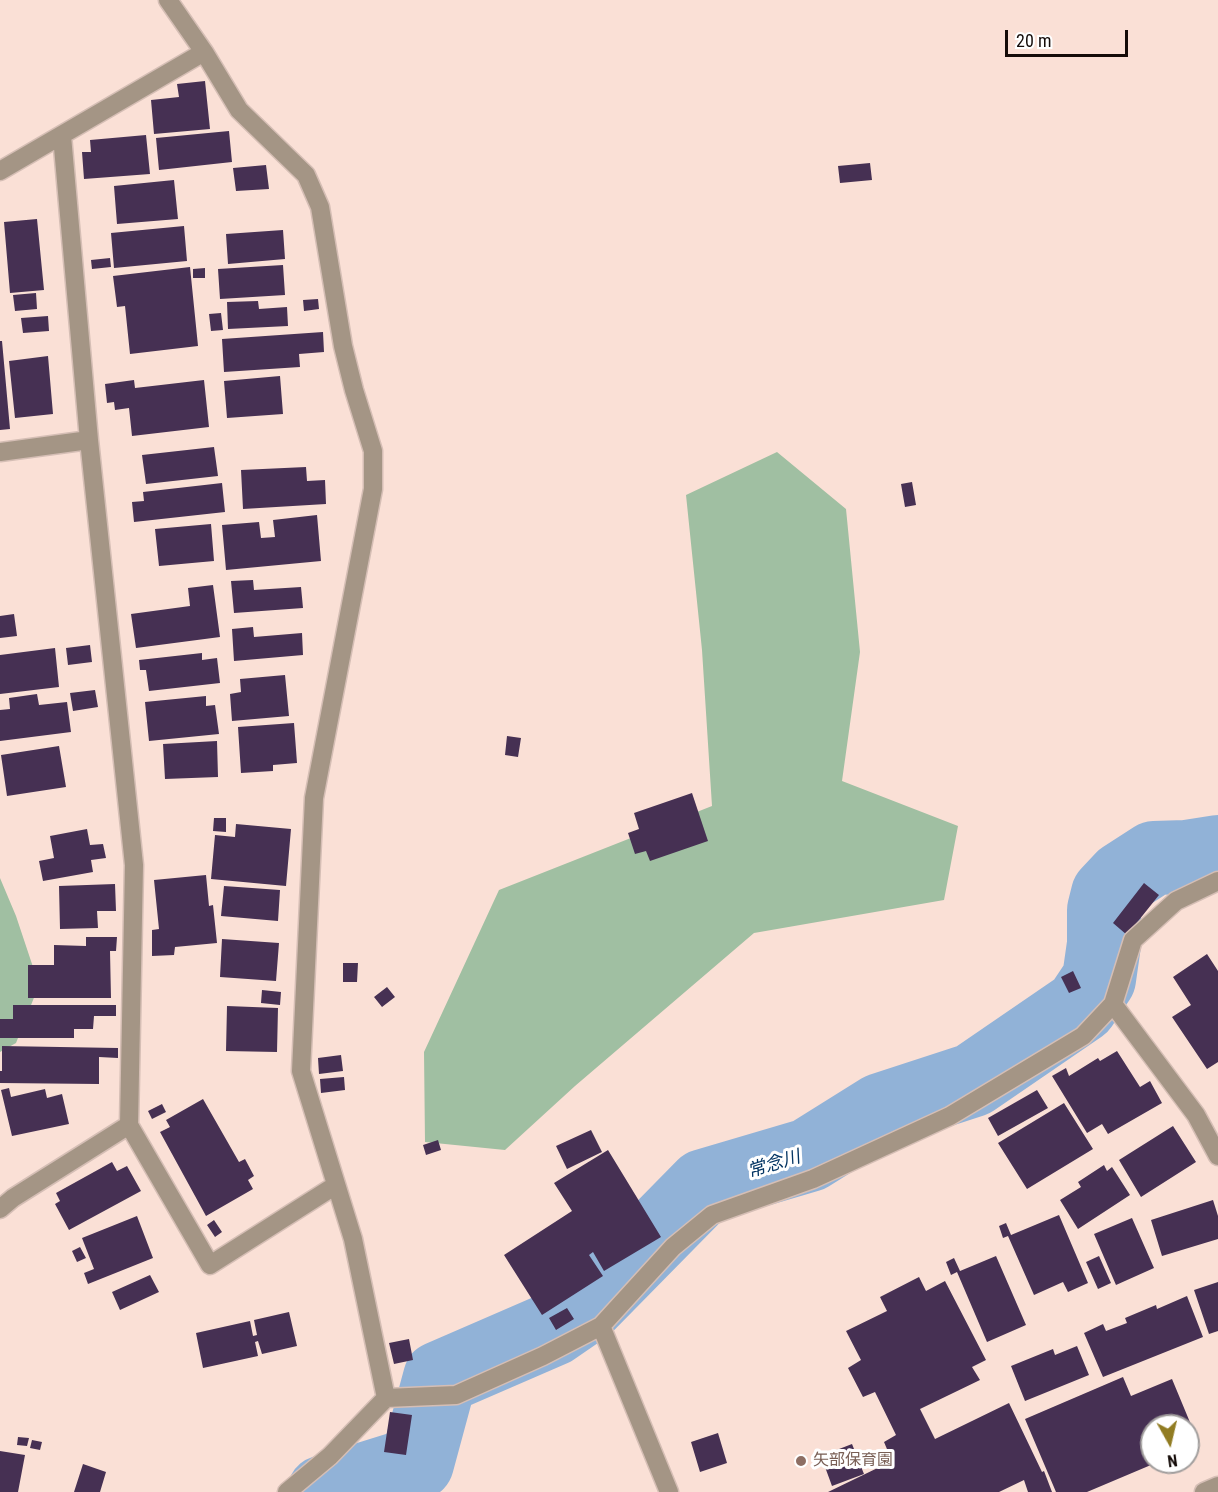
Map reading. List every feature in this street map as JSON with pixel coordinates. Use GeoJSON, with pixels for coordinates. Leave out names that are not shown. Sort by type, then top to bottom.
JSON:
{"type":"FeatureCollection","features":[{"type":"Feature","properties":{"kind":"street"},"geometry":{"type":"LineString","coordinates":[[168,0],[204,52],[239,110],[306,175],[321,207],[343,346],[354,390],[374,451],[373,489],[314,798],[301,1071],[353,1239],[387,1398]]}},
{"type":"Feature","properties":{"kind":"street"},"geometry":{"type":"LineString","coordinates":[[0,171],[204,52]]}},
{"type":"Feature","properties":{"kind":"street"},"geometry":{"type":"LineString","coordinates":[[62,136],[89,440],[134,865],[129,1125],[210,1265],[336,1185]]}},
{"type":"Feature","properties":{"kind":"street"},"geometry":{"type":"LineString","coordinates":[[0,452],[89,440]]}},
{"type":"Feature","properties":{"kind":"street"},"geometry":{"type":"LineString","coordinates":[[287,1492],[330,1456],[387,1398],[456,1395],[543,1356],[601,1326],[673,1247],[712,1215],[813,1179],[950,1116],[1083,1036],[1113,1005],[1133,940],[1176,901],[1218,881]]}},
{"type":"Feature","properties":{"kind":"street"},"geometry":{"type":"LineString","coordinates":[[1113,1005],[1196,1114],[1218,1156]]}},
{"type":"Feature","properties":{"kind":"street"},"geometry":{"type":"LineString","coordinates":[[0,1209],[13,1198],[129,1125]]}},
{"type":"Feature","properties":{"kind":"street"},"geometry":{"type":"LineString","coordinates":[[601,1326],[669,1492]]}},
{"type":"Feature","properties":{"kind":"street"},"geometry":{"type":"LineString","coordinates":[[1204,1492],[1218,1486]]}},
{"type":"Feature","properties":{"kind":"green space"},"geometry":{"type":"Polygon","coordinates":[[[777,452],[846,509],[860,652],[842,781],[958,826],[944,900],[754,933],[575,1086],[505,1150],[425,1142],[424,1052],[499,890],[712,806],[702,650],[686,495],[777,452]]]}},
{"type":"Feature","properties":{"kind":"green space"},"geometry":{"type":"Polygon","coordinates":[[[0,878],[16,916],[39,985],[16,1043],[0,1052],[0,878]]]}},
{"type":"Feature","properties":{"kind":"building"},"geometry":{"type":"Polygon","coordinates":[[[205,81],[210,129],[154,134],[151,100],[179,97],[177,84],[205,81]]]}},
{"type":"Feature","properties":{"kind":"building"},"geometry":{"type":"Polygon","coordinates":[[[229,131],[232,162],[159,170],[156,138],[229,131]]]}},
{"type":"Feature","properties":{"kind":"building"},"geometry":{"type":"Polygon","coordinates":[[[146,135],[150,174],[84,179],[82,152],[91,152],[90,140],[146,135]]]}},
{"type":"Feature","properties":{"kind":"building"},"geometry":{"type":"Polygon","coordinates":[[[870,163],[872,180],[840,183],[838,166],[870,163]]]}},
{"type":"Feature","properties":{"kind":"building"},"geometry":{"type":"Polygon","coordinates":[[[266,165],[269,189],[236,191],[233,168],[266,165]]]}},
{"type":"Feature","properties":{"kind":"building"},"geometry":{"type":"Polygon","coordinates":[[[174,180],[178,219],[117,224],[114,186],[174,180]]]}},
{"type":"Feature","properties":{"kind":"building"},"geometry":{"type":"Polygon","coordinates":[[[37,219],[44,290],[10,293],[4,222],[37,219]]]}},
{"type":"Feature","properties":{"kind":"building"},"geometry":{"type":"Polygon","coordinates":[[[184,226],[187,261],[114,268],[111,233],[184,226]]]}},
{"type":"Feature","properties":{"kind":"building"},"geometry":{"type":"Polygon","coordinates":[[[283,230],[285,259],[228,264],[226,234],[283,230]]]}},
{"type":"Feature","properties":{"kind":"building"},"geometry":{"type":"Polygon","coordinates":[[[110,258],[111,267],[92,269],[91,260],[110,258]]]}},
{"type":"Feature","properties":{"kind":"building"},"geometry":{"type":"Polygon","coordinates":[[[283,265],[285,295],[220,299],[218,269],[283,265]]]}},
{"type":"Feature","properties":{"kind":"building"},"geometry":{"type":"Polygon","coordinates":[[[190,267],[198,346],[130,354],[125,306],[117,307],[113,276],[190,267]]]}},
{"type":"Feature","properties":{"kind":"building"},"geometry":{"type":"Polygon","coordinates":[[[205,268],[205,278],[193,278],[193,269],[205,268]]]}},
{"type":"Feature","properties":{"kind":"building"},"geometry":{"type":"Polygon","coordinates":[[[36,293],[37,309],[15,311],[13,295],[36,293]]]}},
{"type":"Feature","properties":{"kind":"building"},"geometry":{"type":"Polygon","coordinates":[[[318,299],[319,309],[304,311],[303,300],[318,299]]]}},
{"type":"Feature","properties":{"kind":"building"},"geometry":{"type":"Polygon","coordinates":[[[258,301],[259,309],[287,307],[288,326],[228,329],[227,302],[258,301]]]}},
{"type":"Feature","properties":{"kind":"building"},"geometry":{"type":"Polygon","coordinates":[[[221,313],[223,330],[211,331],[209,314],[221,313]]]}},
{"type":"Feature","properties":{"kind":"building"},"geometry":{"type":"Polygon","coordinates":[[[48,316],[49,331],[23,333],[21,318],[48,316]]]}},
{"type":"Feature","properties":{"kind":"building"},"geometry":{"type":"Polygon","coordinates":[[[323,332],[324,352],[299,354],[300,367],[224,372],[222,339],[323,332]]]}},
{"type":"Feature","properties":{"kind":"building"},"geometry":{"type":"Polygon","coordinates":[[[0,341],[2,341],[10,429],[0,430],[0,341]]]}},
{"type":"Feature","properties":{"kind":"building"},"geometry":{"type":"Polygon","coordinates":[[[48,356],[53,414],[15,418],[9,361],[48,356]]]}},
{"type":"Feature","properties":{"kind":"building"},"geometry":{"type":"Polygon","coordinates":[[[280,376],[283,414],[227,418],[224,381],[280,376]]]}},
{"type":"Feature","properties":{"kind":"building"},"geometry":{"type":"Polygon","coordinates":[[[134,380],[135,388],[204,380],[209,427],[132,436],[129,408],[115,410],[114,402],[107,403],[105,384],[134,380]]]}},
{"type":"Feature","properties":{"kind":"building"},"geometry":{"type":"Polygon","coordinates":[[[214,447],[218,476],[146,484],[142,455],[214,447]]]}},
{"type":"Feature","properties":{"kind":"building"},"geometry":{"type":"Polygon","coordinates":[[[306,467],[307,481],[325,480],[326,504],[243,509],[241,470],[306,467]]]}},
{"type":"Feature","properties":{"kind":"building"},"geometry":{"type":"Polygon","coordinates":[[[912,482],[916,505],[905,507],[901,484],[912,482]]]}},
{"type":"Feature","properties":{"kind":"building"},"geometry":{"type":"Polygon","coordinates":[[[222,483],[225,512],[134,522],[132,502],[144,501],[143,492],[222,483]]]}},
{"type":"Feature","properties":{"kind":"building"},"geometry":{"type":"Polygon","coordinates":[[[317,515],[321,561],[226,570],[222,525],[259,522],[261,538],[275,537],[273,520],[317,515]]]}},
{"type":"Feature","properties":{"kind":"building"},"geometry":{"type":"Polygon","coordinates":[[[211,524],[214,561],[159,566],[155,529],[211,524]]]}},
{"type":"Feature","properties":{"kind":"building"},"geometry":{"type":"Polygon","coordinates":[[[253,580],[254,590],[301,587],[303,608],[234,613],[231,581],[253,580]]]}},
{"type":"Feature","properties":{"kind":"building"},"geometry":{"type":"Polygon","coordinates":[[[213,585],[220,637],[136,648],[131,614],[190,606],[188,588],[213,585]]]}},
{"type":"Feature","properties":{"kind":"building"},"geometry":{"type":"Polygon","coordinates":[[[14,614],[17,636],[0,638],[0,616],[14,614]]]}},
{"type":"Feature","properties":{"kind":"building"},"geometry":{"type":"Polygon","coordinates":[[[253,627],[254,637],[302,633],[303,655],[234,661],[232,629],[253,627]]]}},
{"type":"Feature","properties":{"kind":"building"},"geometry":{"type":"Polygon","coordinates":[[[90,645],[92,662],[68,665],[66,648],[90,645]]]}},
{"type":"Feature","properties":{"kind":"building"},"geometry":{"type":"Polygon","coordinates":[[[55,648],[59,687],[0,694],[0,655],[55,648]]]}},
{"type":"Feature","properties":{"kind":"building"},"geometry":{"type":"Polygon","coordinates":[[[202,653],[202,660],[217,658],[220,683],[149,691],[146,670],[140,670],[139,660],[202,653]]]}},
{"type":"Feature","properties":{"kind":"building"},"geometry":{"type":"Polygon","coordinates":[[[285,675],[289,716],[232,721],[230,694],[241,692],[240,679],[285,675]]]}},
{"type":"Feature","properties":{"kind":"building"},"geometry":{"type":"Polygon","coordinates":[[[95,690],[98,707],[73,711],[70,693],[95,690]]]}},
{"type":"Feature","properties":{"kind":"building"},"geometry":{"type":"Polygon","coordinates":[[[37,694],[39,705],[67,702],[71,732],[0,741],[0,710],[10,709],[9,698],[37,694]]]}},
{"type":"Feature","properties":{"kind":"building"},"geometry":{"type":"Polygon","coordinates":[[[206,696],[206,706],[215,705],[219,734],[149,741],[145,702],[206,696]]]}},
{"type":"Feature","properties":{"kind":"building"},"geometry":{"type":"Polygon","coordinates":[[[294,723],[297,763],[273,765],[273,771],[241,773],[238,727],[294,723]]]}},
{"type":"Feature","properties":{"kind":"building"},"geometry":{"type":"Polygon","coordinates":[[[507,736],[521,738],[518,757],[505,755],[507,736]]]}},
{"type":"Feature","properties":{"kind":"building"},"geometry":{"type":"Polygon","coordinates":[[[217,741],[218,777],[165,779],[163,744],[217,741]]]}},
{"type":"Feature","properties":{"kind":"building"},"geometry":{"type":"Polygon","coordinates":[[[59,746],[66,787],[7,796],[1,755],[59,746]]]}},
{"type":"Feature","properties":{"kind":"building"},"geometry":{"type":"Polygon","coordinates":[[[692,793],[708,841],[650,861],[646,851],[635,854],[628,833],[639,829],[634,813],[692,793]]]}},
{"type":"Feature","properties":{"kind":"building"},"geometry":{"type":"Polygon","coordinates":[[[214,818],[226,818],[226,832],[213,831],[214,818]]]}},
{"type":"Feature","properties":{"kind":"building"},"geometry":{"type":"Polygon","coordinates":[[[236,824],[291,829],[286,886],[211,879],[215,835],[235,837],[236,824]]]}},
{"type":"Feature","properties":{"kind":"building"},"geometry":{"type":"Polygon","coordinates":[[[87,829],[90,845],[103,844],[106,858],[91,860],[93,872],[43,881],[39,861],[54,858],[50,836],[87,829]]]}},
{"type":"Feature","properties":{"kind":"building"},"geometry":{"type":"Polygon","coordinates":[[[206,875],[209,906],[213,905],[217,943],[175,947],[174,955],[152,956],[152,930],[159,929],[154,880],[206,875]]]}},
{"type":"Feature","properties":{"kind":"building"},"geometry":{"type":"Polygon","coordinates":[[[1144,883],[1159,895],[1127,935],[1113,923],[1144,883]]]}},
{"type":"Feature","properties":{"kind":"building"},"geometry":{"type":"Polygon","coordinates":[[[115,884],[116,911],[97,911],[98,928],[60,929],[59,886],[115,884]]]}},
{"type":"Feature","properties":{"kind":"building"},"geometry":{"type":"Polygon","coordinates":[[[224,886],[280,890],[278,921],[221,916],[224,886]]]}},
{"type":"Feature","properties":{"kind":"building"},"geometry":{"type":"Polygon","coordinates":[[[86,937],[117,937],[116,951],[110,951],[111,998],[28,998],[28,965],[54,965],[54,945],[86,946],[86,937]]]}},
{"type":"Feature","properties":{"kind":"building"},"geometry":{"type":"Polygon","coordinates":[[[222,939],[279,943],[276,981],[220,977],[222,939]]]}},
{"type":"Feature","properties":{"kind":"building"},"geometry":{"type":"Polygon","coordinates":[[[1207,954],[1218,971],[1218,1062],[1207,1069],[1172,1017],[1191,1005],[1173,977],[1207,954]]]}},
{"type":"Feature","properties":{"kind":"building"},"geometry":{"type":"Polygon","coordinates":[[[343,963],[358,963],[357,982],[343,982],[343,963]]]}},
{"type":"Feature","properties":{"kind":"building"},"geometry":{"type":"Polygon","coordinates":[[[1073,971],[1081,988],[1069,993],[1061,977],[1073,971]]]}},
{"type":"Feature","properties":{"kind":"building"},"geometry":{"type":"Polygon","coordinates":[[[387,987],[395,997],[382,1007],[374,997],[387,987]]]}},
{"type":"Feature","properties":{"kind":"building"},"geometry":{"type":"Polygon","coordinates":[[[262,990],[281,992],[280,1005],[261,1003],[262,990]]]}},
{"type":"Feature","properties":{"kind":"building"},"geometry":{"type":"Polygon","coordinates":[[[13,1005],[116,1005],[116,1016],[94,1016],[93,1029],[74,1029],[74,1038],[0,1038],[0,1019],[13,1019],[13,1005]]]}},
{"type":"Feature","properties":{"kind":"building"},"geometry":{"type":"Polygon","coordinates":[[[227,1006],[278,1008],[277,1052],[226,1051],[227,1006]]]}},
{"type":"Feature","properties":{"kind":"building"},"geometry":{"type":"Polygon","coordinates":[[[2,1046],[118,1048],[118,1058],[99,1057],[99,1084],[0,1083],[2,1046]]]}},
{"type":"Feature","properties":{"kind":"building"},"geometry":{"type":"Polygon","coordinates":[[[1117,1051],[1140,1087],[1150,1081],[1162,1103],[1108,1134],[1102,1124],[1087,1133],[1052,1076],[1066,1068],[1069,1076],[1098,1058],[1100,1061],[1117,1051]]]}},
{"type":"Feature","properties":{"kind":"building"},"geometry":{"type":"Polygon","coordinates":[[[341,1055],[343,1071],[319,1074],[318,1058],[341,1055]]]}},
{"type":"Feature","properties":{"kind":"building"},"geometry":{"type":"Polygon","coordinates":[[[344,1077],[345,1090],[321,1093],[320,1079],[344,1077]]]}},
{"type":"Feature","properties":{"kind":"building"},"geometry":{"type":"Polygon","coordinates":[[[9,1088],[11,1097],[45,1089],[47,1098],[62,1094],[69,1124],[12,1136],[1,1090],[9,1088]]]}},
{"type":"Feature","properties":{"kind":"building"},"geometry":{"type":"Polygon","coordinates":[[[1037,1090],[1048,1108],[998,1136],[988,1118],[1037,1090]]]}},
{"type":"Feature","properties":{"kind":"building"},"geometry":{"type":"Polygon","coordinates":[[[203,1099],[239,1162],[245,1159],[254,1176],[248,1180],[253,1189],[206,1216],[160,1132],[170,1127],[166,1120],[203,1099]]]}},
{"type":"Feature","properties":{"kind":"building"},"geometry":{"type":"Polygon","coordinates":[[[1064,1103],[1093,1149],[1027,1189],[998,1143],[1064,1103]]]}},
{"type":"Feature","properties":{"kind":"building"},"geometry":{"type":"Polygon","coordinates":[[[162,1104],[166,1112],[152,1119],[148,1111],[162,1104]]]}},
{"type":"Feature","properties":{"kind":"building"},"geometry":{"type":"Polygon","coordinates":[[[1173,1126],[1196,1162],[1141,1197],[1119,1160],[1173,1126]]]}},
{"type":"Feature","properties":{"kind":"building"},"geometry":{"type":"Polygon","coordinates":[[[591,1130],[602,1152],[567,1169],[556,1146],[591,1130]]]}},
{"type":"Feature","properties":{"kind":"building"},"geometry":{"type":"Polygon","coordinates":[[[438,1140],[441,1150],[426,1155],[423,1145],[438,1140]]]}},
{"type":"Feature","properties":{"kind":"building"},"geometry":{"type":"Polygon","coordinates":[[[608,1150],[661,1237],[604,1271],[593,1252],[589,1255],[603,1276],[542,1315],[504,1255],[572,1211],[554,1183],[608,1150]]]}},
{"type":"Feature","properties":{"kind":"building"},"geometry":{"type":"Polygon","coordinates":[[[112,1162],[117,1171],[127,1166],[141,1191],[69,1230],[55,1204],[60,1201],[56,1193],[112,1162]]]}},
{"type":"Feature","properties":{"kind":"building"},"geometry":{"type":"Polygon","coordinates":[[[1104,1165],[1107,1171],[1112,1167],[1130,1195],[1078,1229],[1060,1200],[1081,1187],[1078,1182],[1104,1165]]]}},
{"type":"Feature","properties":{"kind":"building"},"geometry":{"type":"Polygon","coordinates":[[[1213,1200],[1218,1216],[1218,1239],[1162,1256],[1151,1220],[1213,1200]]]}},
{"type":"Feature","properties":{"kind":"building"},"geometry":{"type":"Polygon","coordinates":[[[1059,1215],[1088,1283],[1068,1292],[1063,1282],[1034,1295],[1008,1236],[1003,1238],[999,1226],[1006,1223],[1011,1235],[1059,1215]]]}},
{"type":"Feature","properties":{"kind":"building"},"geometry":{"type":"Polygon","coordinates":[[[137,1216],[153,1258],[88,1284],[84,1273],[94,1269],[82,1238],[137,1216]]]}},
{"type":"Feature","properties":{"kind":"building"},"geometry":{"type":"Polygon","coordinates":[[[1132,1218],[1154,1268],[1116,1285],[1094,1234],[1132,1218]]]}},
{"type":"Feature","properties":{"kind":"building"},"geometry":{"type":"Polygon","coordinates":[[[214,1220],[222,1232],[215,1237],[207,1225],[214,1220]]]}},
{"type":"Feature","properties":{"kind":"building"},"geometry":{"type":"Polygon","coordinates":[[[80,1247],[86,1258],[77,1262],[72,1251],[80,1247]]]}},
{"type":"Feature","properties":{"kind":"building"},"geometry":{"type":"Polygon","coordinates":[[[996,1256],[1026,1325],[987,1342],[957,1272],[951,1275],[946,1262],[954,1258],[960,1271],[996,1256]]]}},
{"type":"Feature","properties":{"kind":"building"},"geometry":{"type":"Polygon","coordinates":[[[1099,1256],[1111,1283],[1098,1289],[1086,1262],[1099,1256]]]}},
{"type":"Feature","properties":{"kind":"building"},"geometry":{"type":"Polygon","coordinates":[[[150,1275],[159,1292],[120,1310],[112,1292],[150,1275]]]}},
{"type":"Feature","properties":{"kind":"building"},"geometry":{"type":"Polygon","coordinates":[[[919,1277],[926,1291],[945,1281],[986,1360],[972,1367],[980,1380],[920,1409],[935,1439],[1009,1403],[1042,1472],[1044,1471],[1052,1492],[1028,1492],[1024,1480],[999,1492],[828,1492],[892,1461],[884,1442],[896,1435],[875,1392],[863,1397],[848,1368],[861,1360],[846,1331],[887,1311],[880,1297],[919,1277]]]}},
{"type":"Feature","properties":{"kind":"building"},"geometry":{"type":"Polygon","coordinates":[[[1218,1282],[1218,1331],[1209,1334],[1194,1290],[1218,1282]]]}},
{"type":"Feature","properties":{"kind":"building"},"geometry":{"type":"Polygon","coordinates":[[[1187,1296],[1203,1337],[1103,1377],[1084,1333],[1103,1324],[1106,1331],[1127,1323],[1125,1318],[1156,1305],[1157,1309],[1187,1296]]]}},
{"type":"Feature","properties":{"kind":"building"},"geometry":{"type":"Polygon","coordinates":[[[567,1308],[574,1319],[556,1330],[549,1318],[567,1308]]]}},
{"type":"Feature","properties":{"kind":"building"},"geometry":{"type":"Polygon","coordinates":[[[289,1312],[297,1346],[262,1354],[258,1341],[255,1342],[258,1356],[203,1368],[196,1333],[250,1321],[253,1336],[257,1335],[254,1320],[289,1312]]]}},
{"type":"Feature","properties":{"kind":"building"},"geometry":{"type":"Polygon","coordinates":[[[409,1339],[413,1360],[394,1364],[389,1343],[409,1339]]]}},
{"type":"Feature","properties":{"kind":"building"},"geometry":{"type":"Polygon","coordinates":[[[1077,1346],[1089,1375],[1025,1401],[1011,1366],[1053,1349],[1055,1355],[1077,1346]]]}},
{"type":"Feature","properties":{"kind":"building"},"geometry":{"type":"Polygon","coordinates":[[[1123,1377],[1131,1396],[1172,1379],[1187,1414],[1140,1414],[1140,1470],[1087,1492],[1056,1492],[1025,1419],[1123,1377]]]}},
{"type":"Feature","properties":{"kind":"building"},"geometry":{"type":"Polygon","coordinates":[[[390,1412],[412,1415],[406,1455],[384,1452],[390,1412]]]}},
{"type":"Feature","properties":{"kind":"building"},"geometry":{"type":"Polygon","coordinates":[[[718,1433],[727,1463],[700,1472],[691,1442],[718,1433]]]}},
{"type":"Feature","properties":{"kind":"building"},"geometry":{"type":"Polygon","coordinates":[[[18,1437],[29,1438],[27,1446],[17,1445],[18,1437]]]}},
{"type":"Feature","properties":{"kind":"building"},"geometry":{"type":"Polygon","coordinates":[[[32,1440],[42,1442],[40,1450],[30,1448],[32,1440]]]}},
{"type":"Feature","properties":{"kind":"building"},"geometry":{"type":"Polygon","coordinates":[[[852,1444],[864,1474],[832,1486],[821,1456],[852,1444]]]}},
{"type":"Feature","properties":{"kind":"building"},"geometry":{"type":"Polygon","coordinates":[[[0,1451],[25,1455],[18,1492],[0,1492],[0,1451]]]}},
{"type":"Feature","properties":{"kind":"building"},"geometry":{"type":"Polygon","coordinates":[[[83,1464],[106,1472],[100,1492],[74,1492],[83,1464]]]}},
{"type":"Feature","properties":{"kind":"waterway","name":"常念川"},"geometry":{"type":"LineString","coordinates":[[324,1492],[417,1463],[440,1378],[553,1329],[585,1307],[704,1186],[809,1155],[881,1110],[973,1080],[1081,1006],[1099,979],[1104,944],[1104,910],[1108,894],[1123,878],[1154,858],[1186,857],[1218,852]]}},
{"type":"Feature","properties":{"kind":"place","name":"矢部保育園"},"geometry":{"type":"Point","coordinates":[801,1461]}}]}
